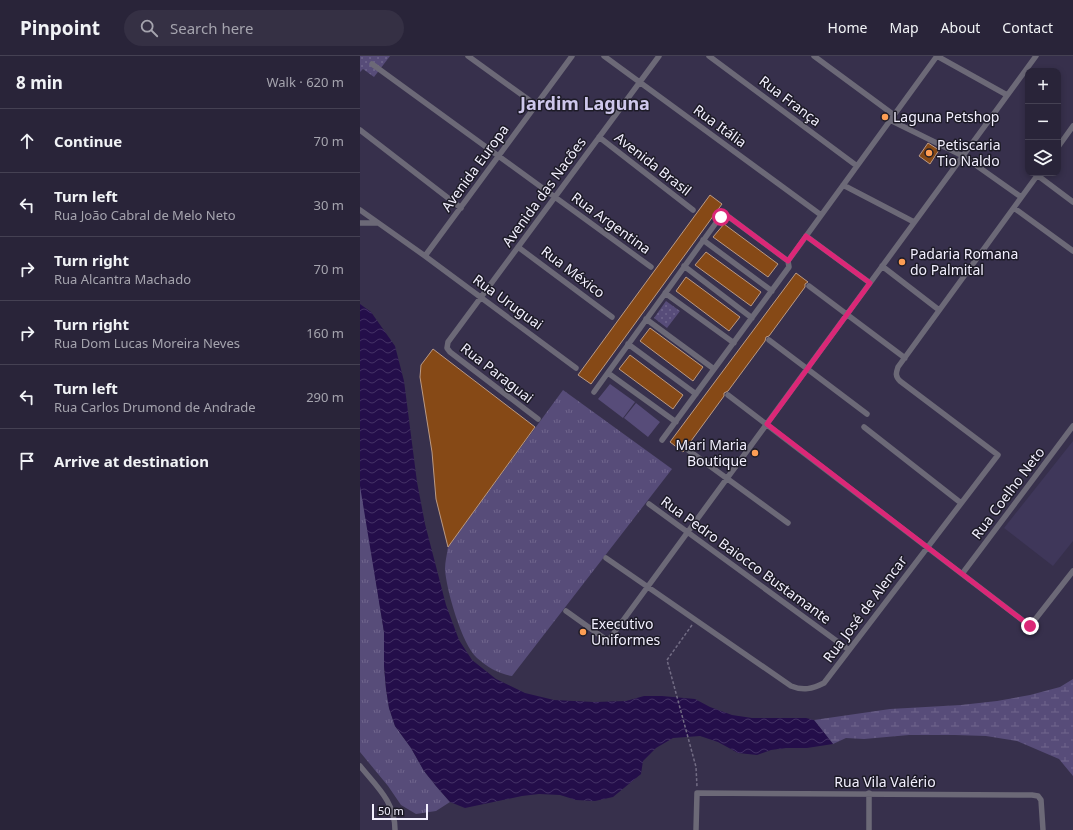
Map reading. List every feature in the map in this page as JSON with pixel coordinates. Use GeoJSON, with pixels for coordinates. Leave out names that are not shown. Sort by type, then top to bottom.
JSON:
{"type":"FeatureCollection","features":[{"type":"Feature","properties":{"kind":"street"},"geometry":{"type":"LineString","coordinates":[[468,56],[536,105]]}},
{"type":"Feature","properties":{"kind":"street","name":"Avenida Europa"},"geometry":{"type":"LineString","coordinates":[[425,256],[572,56]]}},
{"type":"Feature","properties":{"kind":"street","name":"Rua Itália"},"geometry":{"type":"LineString","coordinates":[[604,56],[821,215]]}},
{"type":"Feature","properties":{"kind":"street","name":"Avenida das Nacões"},"geometry":{"type":"LineString","coordinates":[[448,342],[659,56]]}},
{"type":"Feature","properties":{"kind":"street","name":"Rua França"},"geometry":{"type":"LineString","coordinates":[[709,56],[857,166]]}},
{"type":"Feature","properties":{"kind":"street"},"geometry":{"type":"LineString","coordinates":[[814,56],[892,118],[963,156],[1021,197]]}},
{"type":"Feature","properties":{"kind":"street"},"geometry":{"type":"LineString","coordinates":[[788,261],[937,56],[1008,95]]}},
{"type":"Feature","properties":{"kind":"street"},"geometry":{"type":"LineString","coordinates":[[566,611],[608,641],[1036,56]]}},
{"type":"Feature","properties":{"kind":"street","name":"Rua Argentina"},"geometry":{"type":"LineString","coordinates":[[372,64],[651,267]]}},
{"type":"Feature","properties":{"kind":"street"},"geometry":{"type":"LineString","coordinates":[[1061,143],[1073,126]]}},
{"type":"Feature","properties":{"kind":"street"},"geometry":{"type":"LineString","coordinates":[[360,130],[461,208]]}},
{"type":"Feature","properties":{"kind":"street","name":"Avenida Brasil"},"geometry":{"type":"LineString","coordinates":[[599,138],[693,210]]}},
{"type":"Feature","properties":{"kind":"street"},"geometry":{"type":"LineString","coordinates":[[809,286],[905,358],[1037,176]]}},
{"type":"Feature","properties":{"kind":"street"},"geometry":{"type":"LineString","coordinates":[[1040,176],[1073,202]]}},
{"type":"Feature","properties":{"kind":"street"},"geometry":{"type":"LineString","coordinates":[[843,185],[914,222]]}},
{"type":"Feature","properties":{"kind":"street"},"geometry":{"type":"LineString","coordinates":[[1014,208],[1073,251]]}},
{"type":"Feature","properties":{"kind":"street","name":"Rua Uruguai"},"geometry":{"type":"LineString","coordinates":[[360,210],[425,256],[576,368]]}},
{"type":"Feature","properties":{"kind":"street"},"geometry":{"type":"LineString","coordinates":[[594,392],[718,220],[725,216],[729,217],[788,261],[790,267],[662,440]]}},
{"type":"Feature","properties":{"kind":"street"},"geometry":{"type":"LineString","coordinates":[[360,223],[378,223]]}},
{"type":"Feature","properties":{"kind":"street"},"geometry":{"type":"LineString","coordinates":[[806,236],[870,283]]}},
{"type":"Feature","properties":{"kind":"street"},"geometry":{"type":"LineString","coordinates":[[703,240],[772,291]]}},
{"type":"Feature","properties":{"kind":"street","name":"Rua México"},"geometry":{"type":"LineString","coordinates":[[518,247],[612,317]]}},
{"type":"Feature","properties":{"kind":"street"},"geometry":{"type":"LineString","coordinates":[[684,266],[752,318]]}},
{"type":"Feature","properties":{"kind":"street"},"geometry":{"type":"LineString","coordinates":[[882,266],[939,310]]}},
{"type":"Feature","properties":{"kind":"street"},"geometry":{"type":"LineString","coordinates":[[665,293],[734,343]]}},
{"type":"Feature","properties":{"kind":"street"},"geometry":{"type":"LineString","coordinates":[[646,320],[714,369]]}},
{"type":"Feature","properties":{"kind":"street"},"geometry":{"type":"LineString","coordinates":[[769,340],[868,414]]}},
{"type":"Feature","properties":{"kind":"street","name":"Rua Paraguai"},"geometry":{"type":"LineString","coordinates":[[448,342],[446,348],[450,352],[538,420]]}},
{"type":"Feature","properties":{"kind":"street"},"geometry":{"type":"LineString","coordinates":[[628,344],[696,394]]}},
{"type":"Feature","properties":{"kind":"street","name":"Rua José de Alencar"},"geometry":{"type":"LineString","coordinates":[[696,620],[790,686],[805,690],[824,683],[998,455],[900,381],[896,372],[905,358]]}},
{"type":"Feature","properties":{"kind":"street"},"geometry":{"type":"LineString","coordinates":[[608,373],[676,422]]}},
{"type":"Feature","properties":{"kind":"street"},"geometry":{"type":"LineString","coordinates":[[728,395],[1030,626],[1073,571]]}},
{"type":"Feature","properties":{"kind":"street","name":"Rua Coelho Neto"},"geometry":{"type":"LineString","coordinates":[[962,574],[1073,426]]}},
{"type":"Feature","properties":{"kind":"street"},"geometry":{"type":"LineString","coordinates":[[864,427],[961,503]]}},
{"type":"Feature","properties":{"kind":"street"},"geometry":{"type":"LineString","coordinates":[[688,450],[788,523]]}},
{"type":"Feature","properties":{"kind":"street","name":"Rua Pedro Baiocco Bustamante"},"geometry":{"type":"LineString","coordinates":[[649,504],[849,650]]}},
{"type":"Feature","properties":{"kind":"street"},"geometry":{"type":"LineString","coordinates":[[606,558],[696,620]]}},
{"type":"Feature","properties":{"kind":"street"},"geometry":{"type":"LineString","coordinates":[[360,766],[388,800],[393,810],[395,830]]}},
{"type":"Feature","properties":{"kind":"street"},"geometry":{"type":"LineString","coordinates":[[696,830],[697,793]]}},
{"type":"Feature","properties":{"kind":"street","name":"Rua Vila Valério"},"geometry":{"type":"LineString","coordinates":[[697,793],[1032,795],[1038,796],[1042,800],[1043,830]]}},
{"type":"Feature","properties":{"kind":"street"},"geometry":{"type":"LineString","coordinates":[[869,793],[869,830]]}},
{"type":"Feature","properties":{"kind":"path"},"geometry":{"type":"LineString","coordinates":[[696,620],[667,660],[696,767],[697,793]]}},
{"type":"Feature","properties":{"kind":"shaded area"},"geometry":{"type":"Polygon","coordinates":[[[1073,441],[1073,541],[1053,566],[1004,528],[1073,441]]]}},
{"type":"Feature","properties":{"kind":"green space"},"geometry":{"type":"Polygon","coordinates":[[[360,56],[390,56],[374,77],[363,69],[360,72],[360,56]]]}},
{"type":"Feature","properties":{"kind":"green space"},"geometry":{"type":"Polygon","coordinates":[[[666,301],[680,311],[667,328],[654,318],[666,301]]]}},
{"type":"Feature","properties":{"kind":"green space"},"geometry":{"type":"Polygon","coordinates":[[[610,384],[635,402],[623,418],[598,399],[610,384]]]}},
{"type":"Feature","properties":{"kind":"green space"},"geometry":{"type":"Polygon","coordinates":[[[563,390],[672,469],[512,676],[493,670],[477,658],[471,651],[466,641],[448,590],[445,566],[448,547],[563,390]]]}},
{"type":"Feature","properties":{"kind":"green space"},"geometry":{"type":"Polygon","coordinates":[[[636,403],[660,422],[648,437],[624,418],[636,403]]]}},
{"type":"Feature","properties":{"kind":"green space"},"geometry":{"type":"Polygon","coordinates":[[[360,480],[384,632],[384,666],[389,708],[395,726],[411,748],[424,771],[450,802],[436,811],[416,814],[401,805],[388,786],[360,752],[360,480]]]}},
{"type":"Feature","properties":{"kind":"green space"},"geometry":{"type":"Polygon","coordinates":[[[1073,679],[1073,776],[1059,759],[1017,741],[986,736],[909,735],[864,739],[846,738],[833,744],[814,720],[890,709],[961,705],[997,701],[1030,695],[1060,687],[1073,679]]]}},
{"type":"Feature","properties":{"kind":"water"},"geometry":{"type":"Polygon","coordinates":[[[360,304],[371,312],[395,346],[404,381],[417,482],[425,524],[446,605],[459,640],[472,660],[496,679],[525,693],[554,700],[594,702],[626,701],[644,696],[695,699],[710,707],[732,715],[752,718],[806,718],[814,720],[833,744],[807,748],[771,750],[757,755],[738,753],[718,742],[700,736],[673,738],[656,748],[643,761],[641,774],[613,797],[595,801],[576,800],[560,795],[539,794],[465,808],[450,802],[424,771],[411,748],[395,726],[389,708],[384,666],[384,632],[360,486],[360,304]]]}},
{"type":"Feature","properties":{"kind":"building","name":"Petiscaria Tio Naldo"},"geometry":{"type":"Polygon","coordinates":[[[928,143],[939,150],[930,164],[919,156],[928,143]]]}},
{"type":"Feature","properties":{"kind":"building"},"geometry":{"type":"Polygon","coordinates":[[[710,195],[722,204],[591,384],[578,375],[710,195]]]}},
{"type":"Feature","properties":{"kind":"building"},"geometry":{"type":"Polygon","coordinates":[[[724,224],[778,264],[768,277],[713,237],[724,224]]]}},
{"type":"Feature","properties":{"kind":"building"},"geometry":{"type":"Polygon","coordinates":[[[706,252],[761,292],[751,306],[695,265],[706,252]]]}},
{"type":"Feature","properties":{"kind":"building"},"geometry":{"type":"Polygon","coordinates":[[[796,273],[808,282],[805,284],[805,287],[769,336],[766,337],[765,341],[728,391],[724,393],[724,396],[683,452],[670,442],[796,273]]]}},
{"type":"Feature","properties":{"kind":"building"},"geometry":{"type":"Polygon","coordinates":[[[686,277],[740,317],[729,331],[676,291],[686,277]]]}},
{"type":"Feature","properties":{"kind":"building"},"geometry":{"type":"Polygon","coordinates":[[[650,328],[703,367],[693,381],[640,341],[650,328]]]}},
{"type":"Feature","properties":{"kind":"building"},"geometry":{"type":"Polygon","coordinates":[[[433,349],[535,427],[448,547],[436,499],[432,452],[420,377],[421,365],[433,349]]]}},
{"type":"Feature","properties":{"kind":"building"},"geometry":{"type":"Polygon","coordinates":[[[630,355],[683,395],[673,409],[619,369],[630,355]]]}},
{"type":"Feature","properties":{"kind":"place","name":"Laguna Petshop"},"geometry":{"type":"Point","coordinates":[885,117]}},
{"type":"Feature","properties":{"kind":"place","name":"Petiscaria Tio Naldo"},"geometry":{"type":"Point","coordinates":[929,153]}},
{"type":"Feature","properties":{"kind":"place","name":"Padaria Romana do Palmital"},"geometry":{"type":"Point","coordinates":[902,262]}},
{"type":"Feature","properties":{"kind":"place","name":"Mari Maria Boutique"},"geometry":{"type":"Point","coordinates":[755,453]}},
{"type":"Feature","properties":{"kind":"place","name":"Executivo Uniformes"},"geometry":{"type":"Point","coordinates":[583,632]}},
{"type":"Feature","properties":{"kind":"district","name":"Jardim Laguna"},"geometry":{"type":"Point","coordinates":[585,104]}},
{"type":"Feature","properties":{"kind":"route"},"geometry":{"type":"LineString","coordinates":[[721,217],[729,217],[788,261],[806,236],[870,283],[767,424],[1030,626]]}}]}
